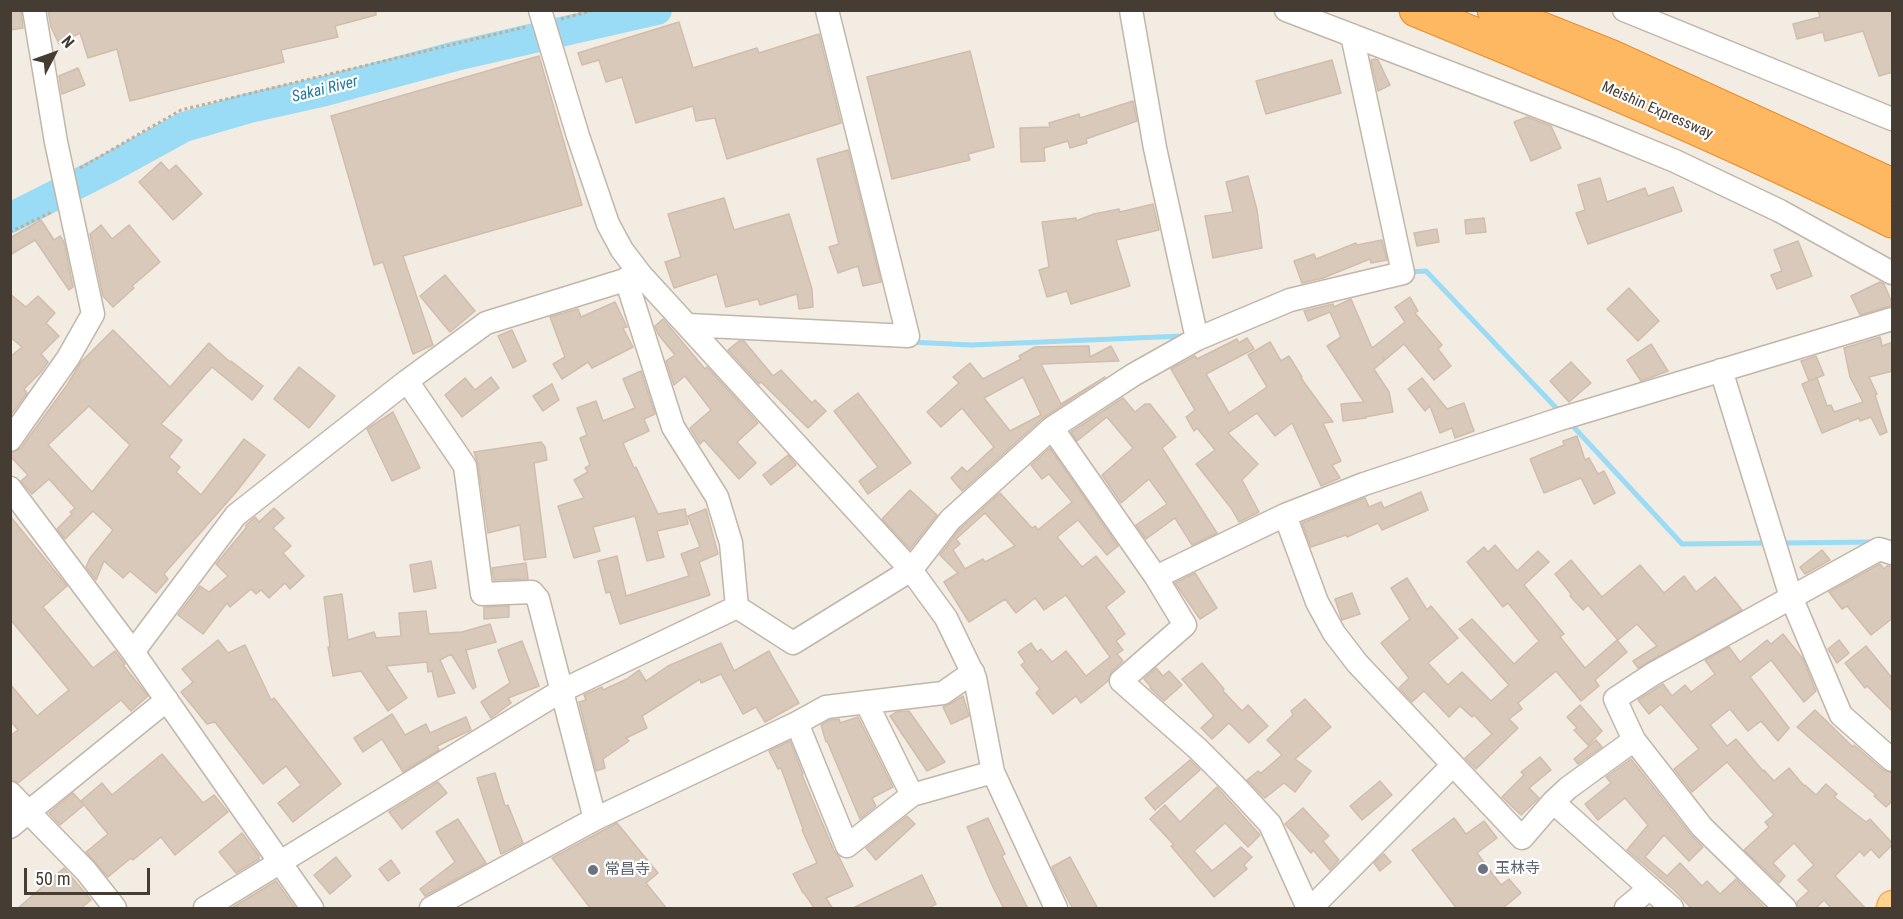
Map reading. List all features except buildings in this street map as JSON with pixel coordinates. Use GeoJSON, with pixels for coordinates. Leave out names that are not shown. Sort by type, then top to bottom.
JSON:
{"type":"FeatureCollection","features":[{"type":"Feature","properties":{"kind":"highway","name":"Meishin Expressway"},"geometry":{"type":"LineString","coordinates":[[1416,10],[1488,24],[1610,56],[1807,161],[1893,221]]}},
{"type":"Feature","properties":{"kind":"highway","name":"Meishin Expressway"},"geometry":{"type":"LineString","coordinates":[[1807,161],[1893,185]]}},
{"type":"Feature","properties":{"kind":"street"},"geometry":{"type":"LineString","coordinates":[[10,441],[68,358],[93,315],[67,194],[34,10]]}},
{"type":"Feature","properties":{"kind":"street"},"geometry":{"type":"LineString","coordinates":[[688,325],[908,336],[827,10]]}},
{"type":"Feature","properties":{"kind":"street"},"geometry":{"type":"LineString","coordinates":[[1131,10],[1155,148],[1197,339]]}},
{"type":"Feature","properties":{"kind":"street"},"geometry":{"type":"LineString","coordinates":[[1286,10],[1675,161],[1780,211],[1893,273]]}},
{"type":"Feature","properties":{"kind":"street"},"geometry":{"type":"LineString","coordinates":[[1624,10],[1893,119]]}},
{"type":"Feature","properties":{"kind":"street"},"geometry":{"type":"LineString","coordinates":[[542,17],[608,224],[633,277],[673,427],[717,497],[731,543],[737,607]]}},
{"type":"Feature","properties":{"kind":"street"},"geometry":{"type":"LineString","coordinates":[[737,607],[793,643],[911,570],[950,520],[1052,428],[1133,375],[1197,339],[1290,300],[1403,273],[1352,35]]}},
{"type":"Feature","properties":{"kind":"street"},"geometry":{"type":"LineString","coordinates":[[633,277],[688,325],[911,570],[946,618],[973,672],[993,772],[1056,909]]}},
{"type":"Feature","properties":{"kind":"street"},"geometry":{"type":"LineString","coordinates":[[133,652],[237,515],[407,381],[486,323],[633,277]]}},
{"type":"Feature","properties":{"kind":"street"},"geometry":{"type":"LineString","coordinates":[[1156,577],[1285,515],[1364,484],[1550,423],[1893,319]]}},
{"type":"Feature","properties":{"kind":"street"},"geometry":{"type":"LineString","coordinates":[[1721,370],[1791,597],[1841,715],[1893,760]]}},
{"type":"Feature","properties":{"kind":"street"},"geometry":{"type":"LineString","coordinates":[[407,381],[465,466],[483,594],[532,592],[538,599],[595,819]]}},
{"type":"Feature","properties":{"kind":"street"},"geometry":{"type":"LineString","coordinates":[[1052,428],[1156,577],[1185,625],[1121,681],[1205,756],[1270,824],[1309,909],[1453,765]]}},
{"type":"Feature","properties":{"kind":"street"},"geometry":{"type":"LineString","coordinates":[[10,488],[133,652],[312,909]]}},
{"type":"Feature","properties":{"kind":"street"},"geometry":{"type":"LineString","coordinates":[[1285,515],[1317,602],[1334,633],[1357,663],[1522,838],[1568,788],[1634,740]]}},
{"type":"Feature","properties":{"kind":"street"},"geometry":{"type":"LineString","coordinates":[[1785,909],[1702,827],[1634,740],[1615,699],[1653,674],[1879,549],[1893,553]]}},
{"type":"Feature","properties":{"kind":"street"},"geometry":{"type":"LineString","coordinates":[[206,909],[561,691],[737,607]]}},
{"type":"Feature","properties":{"kind":"street"},"geometry":{"type":"LineString","coordinates":[[431,909],[595,819],[826,707],[943,693],[973,672]]}},
{"type":"Feature","properties":{"kind":"street"},"geometry":{"type":"LineString","coordinates":[[10,827],[167,700]]}},
{"type":"Feature","properties":{"kind":"street"},"geometry":{"type":"LineString","coordinates":[[866,702],[912,795]]}},
{"type":"Feature","properties":{"kind":"street"},"geometry":{"type":"LineString","coordinates":[[797,723],[847,846],[912,795],[993,772]]}},
{"type":"Feature","properties":{"kind":"street"},"geometry":{"type":"LineString","coordinates":[[10,793],[86,871],[115,909]]}},
{"type":"Feature","properties":{"kind":"street"},"geometry":{"type":"LineString","coordinates":[[1553,802],[1672,909]]}},
{"type":"Feature","properties":{"kind":"street"},"geometry":{"type":"LineString","coordinates":[[1626,909],[1650,888]]}},
{"type":"Feature","properties":{"kind":"path"},"geometry":{"type":"LineString","coordinates":[[10,232],[67,194],[181,110],[542,17],[594,10]]}},
{"type":"Feature","properties":{"kind":"waterway","name":"Sakai River"},"geometry":{"type":"LineString","coordinates":[[10,218],[184,127],[249,108],[325,91],[456,56],[657,10]]}},
{"type":"Feature","properties":{"kind":"waterway"},"geometry":{"type":"LineString","coordinates":[[1407,272],[1426,271],[1560,412]]}},
{"type":"Feature","properties":{"kind":"waterway"},"geometry":{"type":"LineString","coordinates":[[911,342],[971,345],[1183,336]]}},
{"type":"Feature","properties":{"kind":"waterway"},"geometry":{"type":"LineString","coordinates":[[1570,423],[1682,544],[1769,543]]}},
{"type":"Feature","properties":{"kind":"waterway"},"geometry":{"type":"LineString","coordinates":[[1781,543],[1874,542]]}},
{"type":"Feature","properties":{"kind":"place","name":"玉林寺"},"geometry":{"type":"Point","coordinates":[1483,869]}},
{"type":"Feature","properties":{"kind":"place","name":"常昌寺"},"geometry":{"type":"Point","coordinates":[593,870]}}]}
